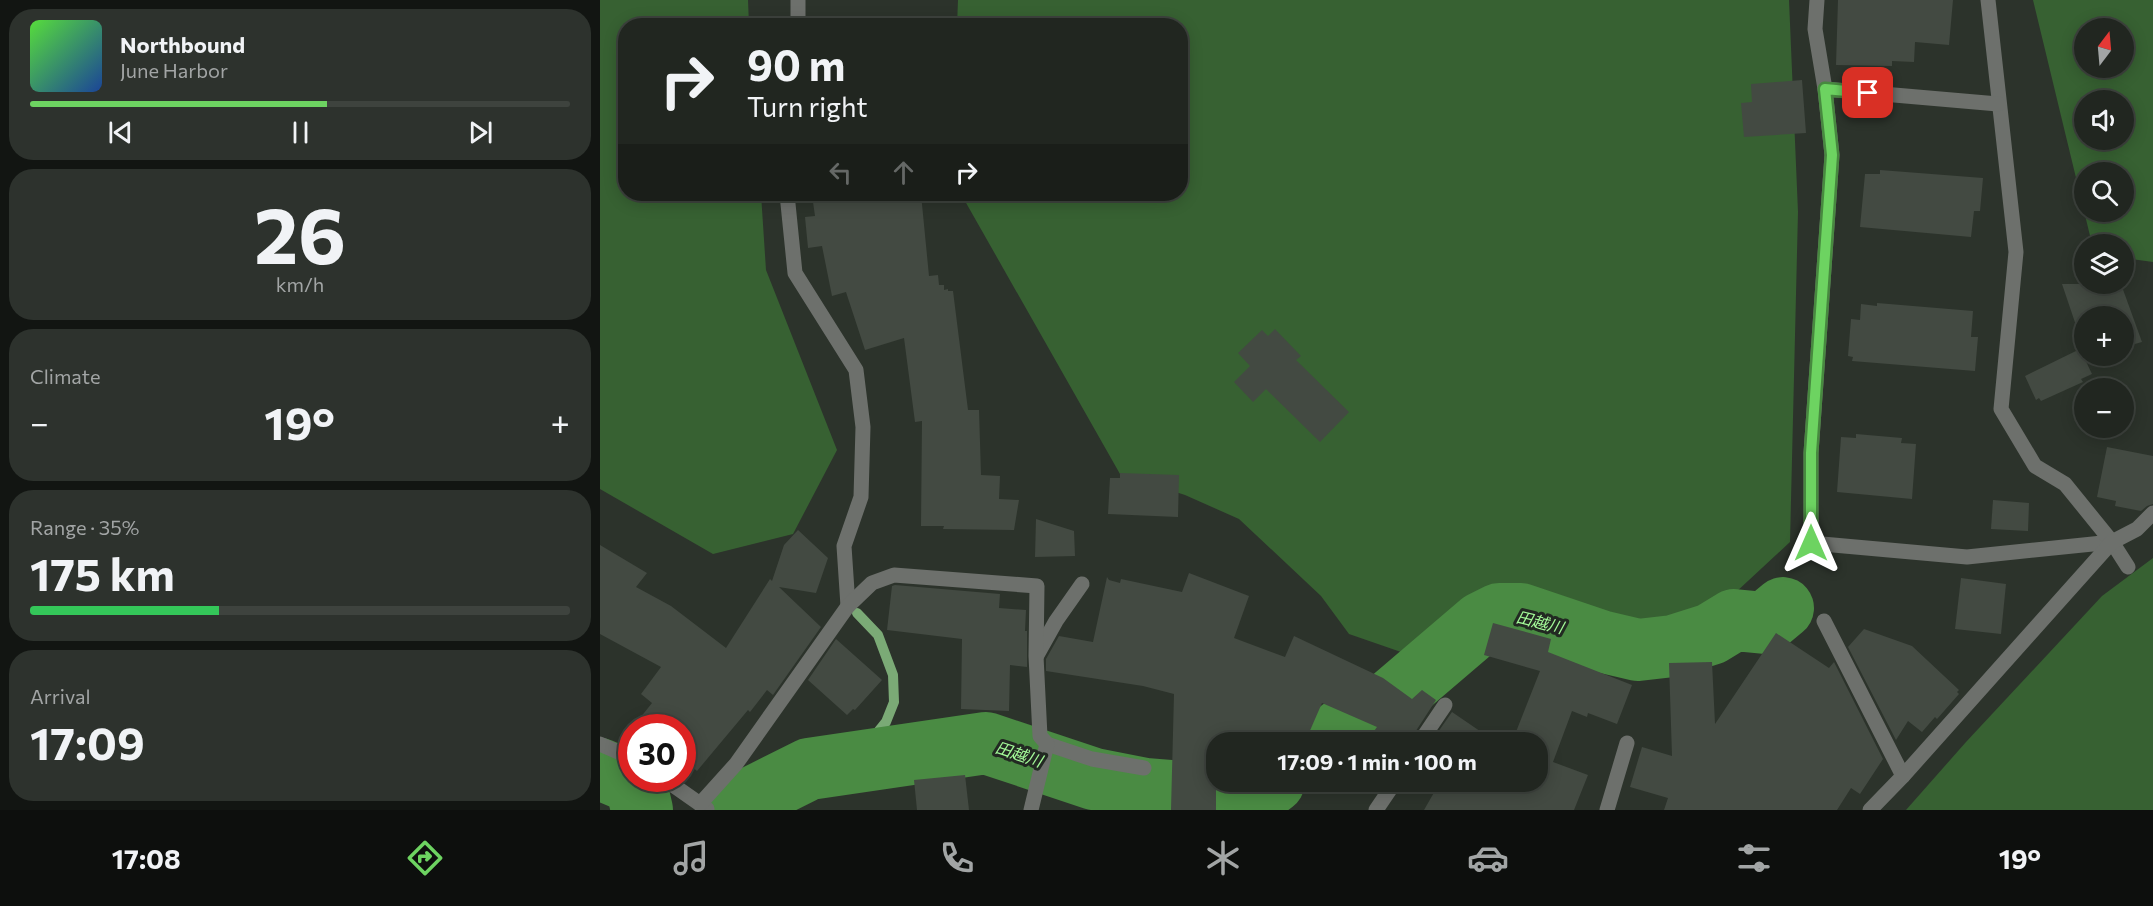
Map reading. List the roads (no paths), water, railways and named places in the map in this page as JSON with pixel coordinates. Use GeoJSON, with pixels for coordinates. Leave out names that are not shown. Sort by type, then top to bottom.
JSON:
{"type":"FeatureCollection","features":[{"type":"Feature","properties":{"kind":"street"},"geometry":{"type":"LineString","coordinates":[[798,0],[798,18]]}},
{"type":"Feature","properties":{"kind":"street"},"geometry":{"type":"LineString","coordinates":[[1817,0],[1815,29],[1825,89],[1832,155],[1811,453],[1811,543],[1967,557],[2112,542]]}},
{"type":"Feature","properties":{"kind":"street"},"geometry":{"type":"LineString","coordinates":[[1988,0],[2016,252],[2001,410],[2035,466],[2065,484],[2112,542],[2128,567]]}},
{"type":"Feature","properties":{"kind":"street"},"geometry":{"type":"LineString","coordinates":[[1825,89],[1998,104]]}},
{"type":"Feature","properties":{"kind":"street"},"geometry":{"type":"LineString","coordinates":[[788,201],[795,273],[856,370],[863,427],[861,497],[844,546],[848,606]]}},
{"type":"Feature","properties":{"kind":"street"},"geometry":{"type":"LineString","coordinates":[[1870,810],[2112,542],[2137,529],[2153,513]]}},
{"type":"Feature","properties":{"kind":"street"},"geometry":{"type":"LineString","coordinates":[[683,792],[705,808],[848,606],[872,583],[894,575],[1037,586],[1036,656],[1040,736],[1046,746],[1092,759],[1144,768]]}},
{"type":"Feature","properties":{"kind":"street"},"geometry":{"type":"LineString","coordinates":[[1036,656],[1056,621],[1082,584]]}},
{"type":"Feature","properties":{"kind":"street"},"geometry":{"type":"LineString","coordinates":[[1824,621],[1903,776]]}},
{"type":"Feature","properties":{"kind":"street"},"geometry":{"type":"LineString","coordinates":[[1427,732],[1445,705]]}},
{"type":"Feature","properties":{"kind":"street"},"geometry":{"type":"LineString","coordinates":[[1607,810],[1627,743]]}},
{"type":"Feature","properties":{"kind":"street"},"geometry":{"type":"LineString","coordinates":[[600,744],[618,752]]}},
{"type":"Feature","properties":{"kind":"street"},"geometry":{"type":"LineString","coordinates":[[1031,810],[1046,746]]}},
{"type":"Feature","properties":{"kind":"street"},"geometry":{"type":"LineString","coordinates":[[1376,810],[1388,792]]}},
{"type":"Feature","properties":{"kind":"waterway","name":"田越川"},"geometry":{"type":"LineString","coordinates":[[1338,732],[1385,705],[1481,623],[1499,614],[1521,614],[1604,642],[1638,650],[1673,646],[1711,634],[1734,620],[1765,623],[1783,608]]}},
{"type":"Feature","properties":{"kind":"waterway"},"geometry":{"type":"LineString","coordinates":[[853,763],[886,722],[894,702],[893,675],[878,635],[857,613]]}},
{"type":"Feature","properties":{"kind":"waterway","name":"田越川"},"geometry":{"type":"LineString","coordinates":[[733,810],[753,797],[809,769],[986,743],[1094,779],[1145,789],[1233,796],[1250,792]]}},
{"type":"Feature","properties":{"kind":"waterway","name":"田越川"},"geometry":{"type":"LineString","coordinates":[[600,769],[636,784],[642,810]]}}]}
